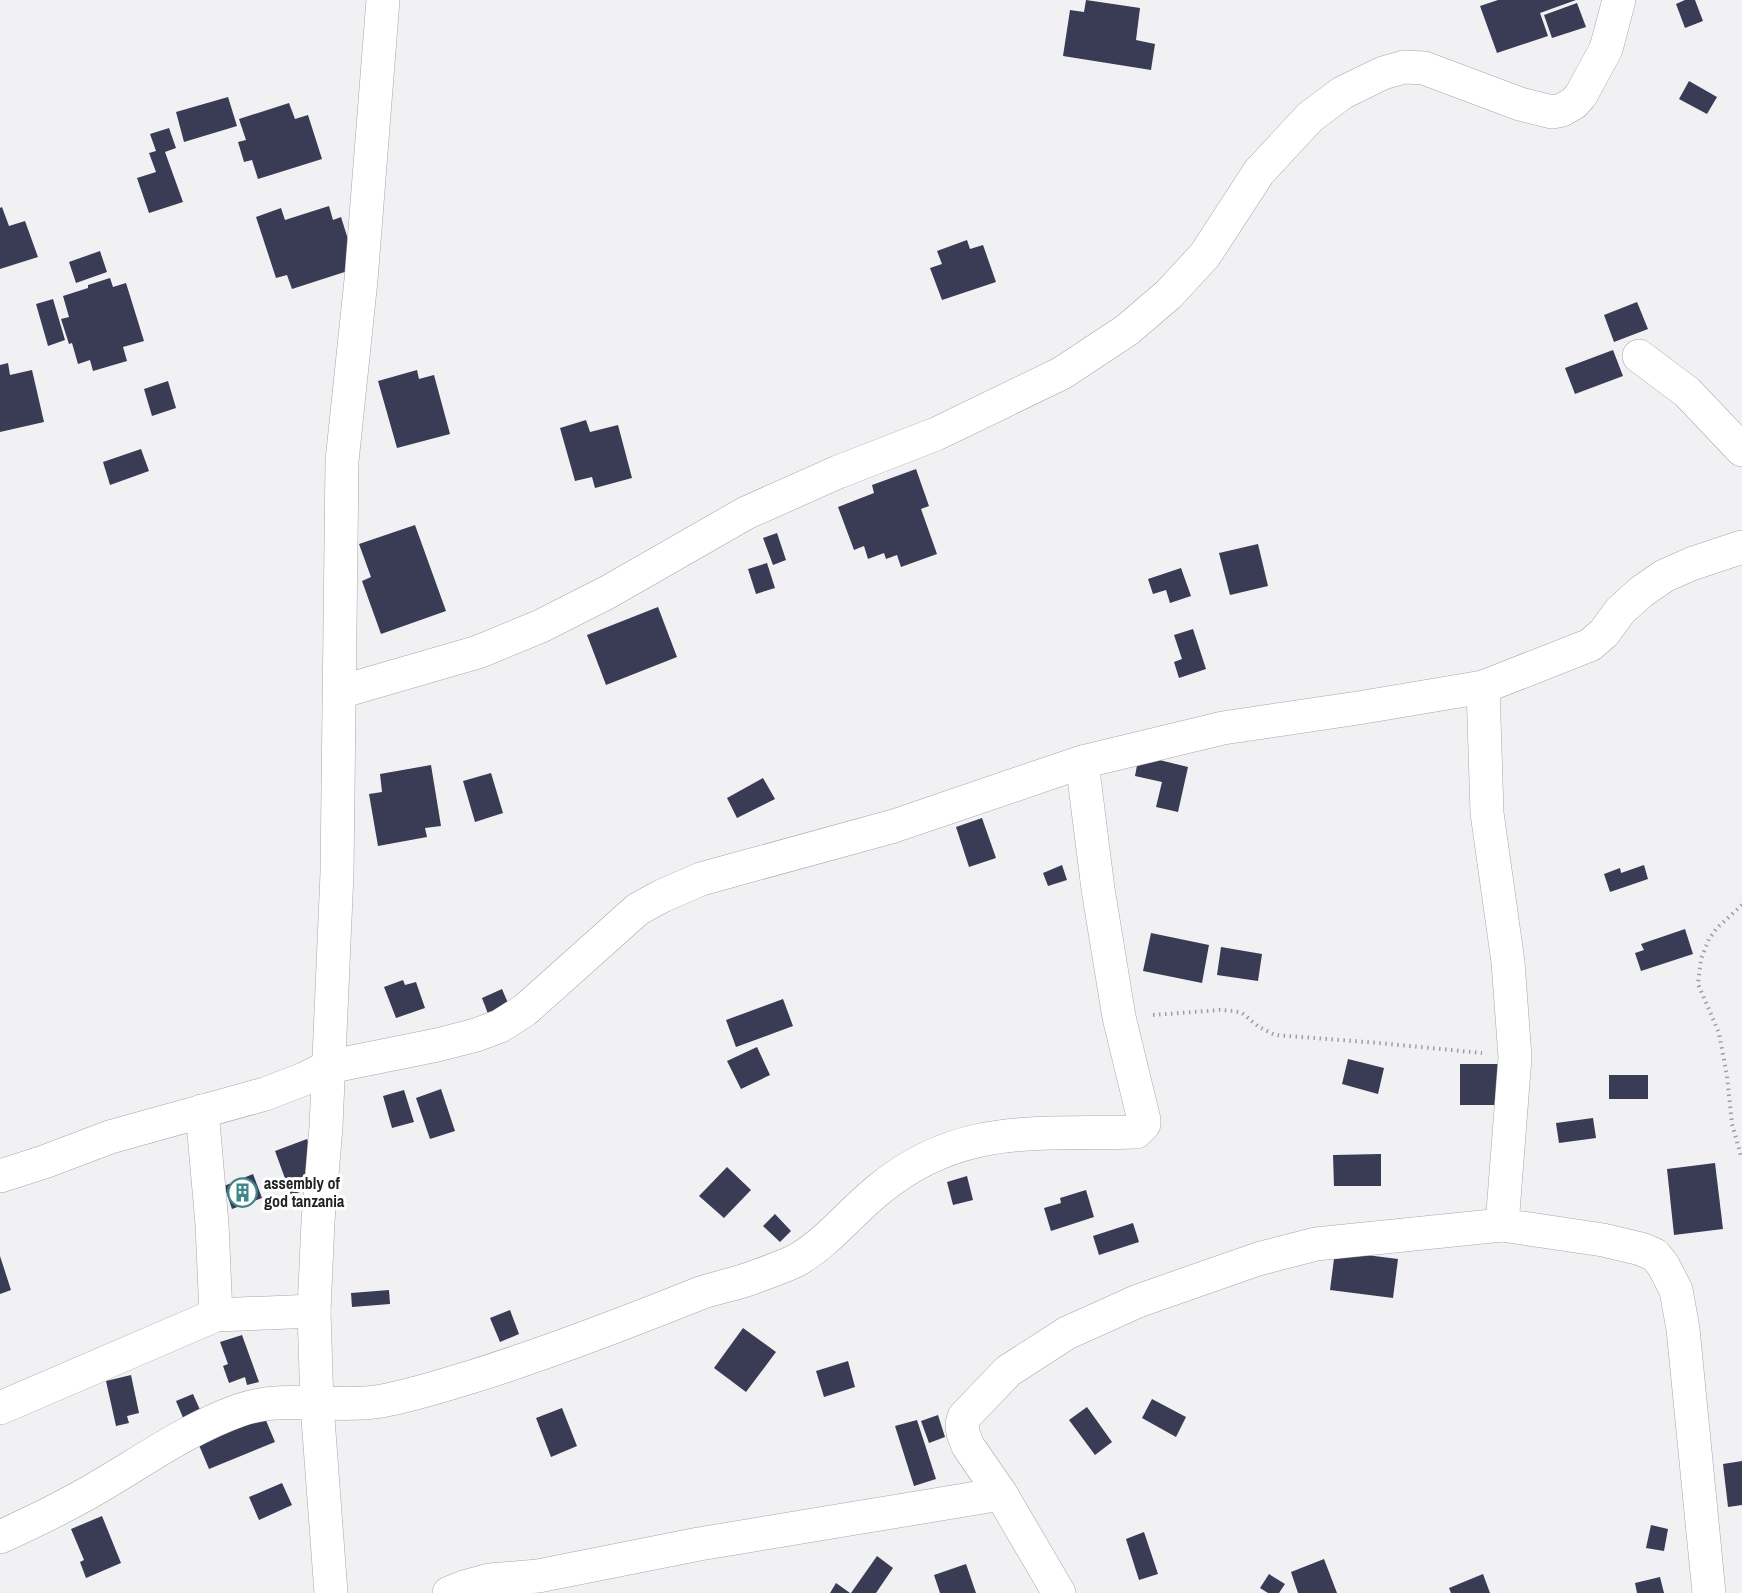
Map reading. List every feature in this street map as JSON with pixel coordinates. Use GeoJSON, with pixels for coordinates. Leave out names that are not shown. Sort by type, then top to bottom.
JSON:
{"type":"FeatureCollection","features":[{"type":"Feature","properties":{"kind":"street"},"geometry":{"type":"LineString","coordinates":[[330,1593],[317,1405],[314,1311],[318,1221],[327,1127],[337,873],[342,461],[361,280],[383,0]]}},
{"type":"Feature","properties":{"kind":"street"},"geometry":{"type":"LineString","coordinates":[[340,692],[478,652],[541,626],[608,592],[746,513],[838,472],[936,434],[1062,373],[1127,330],[1169,294],[1205,255],[1259,172],[1310,117],[1342,93],[1383,73],[1404,67],[1424,68],[1520,104],[1552,112],[1562,110],[1574,103],[1581,95],[1606,49],[1619,0]]}},
{"type":"Feature","properties":{"kind":"street"},"geometry":{"type":"LineString","coordinates":[[1639,357],[1687,392],[1742,450]]}},
{"type":"Feature","properties":{"kind":"street"},"geometry":{"type":"LineString","coordinates":[[0,1176],[110,1137],[265,1094],[328,1068],[437,1045],[500,1026],[525,1010],[638,909],[701,879],[894,826],[1082,762],[1223,728],[1483,687],[1590,645],[1604,633],[1620,611],[1664,576],[1691,564],[1742,547]]}},
{"type":"Feature","properties":{"kind":"street"},"geometry":{"type":"LineString","coordinates":[[1483,687],[1487,813],[1508,962],[1515,1057],[1502,1225]]}},
{"type":"Feature","properties":{"kind":"street"},"geometry":{"type":"LineString","coordinates":[[0,1537],[52,1514],[114,1478],[167,1443],[202,1425],[256,1405],[278,1402],[317,1405],[375,1402],[434,1388],[515,1363],[702,1293],[755,1277],[798,1259],[831,1235],[878,1190],[921,1161],[961,1144],[1001,1135],[1136,1132],[1144,1124],[1144,1120],[1119,1017],[1098,888],[1082,762]]}},
{"type":"Feature","properties":{"kind":"street"},"geometry":{"type":"LineString","coordinates":[[202,1111],[212,1224],[216,1315]]}},
{"type":"Feature","properties":{"kind":"street"},"geometry":{"type":"LineString","coordinates":[[1059,1593],[1000,1494],[968,1446],[963,1433],[964,1417],[1008,1371],[1067,1333],[1138,1300],[1258,1259],[1316,1244],[1502,1225],[1604,1240],[1655,1255],[1663,1265],[1676,1290],[1683,1329],[1709,1593]]}},
{"type":"Feature","properties":{"kind":"street"},"geometry":{"type":"LineString","coordinates":[[0,1408],[216,1315],[314,1311]]}},
{"type":"Feature","properties":{"kind":"street"},"geometry":{"type":"LineString","coordinates":[[449,1593],[490,1581],[540,1584],[699,1544],[1000,1494]]}},
{"type":"Feature","properties":{"kind":"path"},"geometry":{"type":"LineString","coordinates":[[1742,905],[1717,928],[1709,939],[1701,959],[1698,984],[1719,1034],[1732,1124],[1742,1158]]}},
{"type":"Feature","properties":{"kind":"path"},"geometry":{"type":"LineString","coordinates":[[1119,1017],[1234,1011],[1242,1012],[1259,1027],[1275,1035],[1515,1057]]}},
{"type":"Feature","properties":{"kind":"building"},"geometry":{"type":"Polygon","coordinates":[[[1086,0],[1140,8],[1136,40],[1155,44],[1151,70],[1063,56],[1070,10],[1084,12],[1086,0]]]}},
{"type":"Feature","properties":{"kind":"building"},"geometry":{"type":"Polygon","coordinates":[[[1498,0],[1576,0],[1540,13],[1548,36],[1497,53],[1480,6],[1498,0]]]}},
{"type":"Feature","properties":{"kind":"building"},"geometry":{"type":"Polygon","coordinates":[[[1685,0],[1695,0],[1703,21],[1685,28],[1676,4],[1685,0]]]}},
{"type":"Feature","properties":{"kind":"building"},"geometry":{"type":"Polygon","coordinates":[[[1577,3],[1586,27],[1552,38],[1544,15],[1577,3]]]}},
{"type":"Feature","properties":{"kind":"building"},"geometry":{"type":"Polygon","coordinates":[[[1689,81],[1717,97],[1707,114],[1679,99],[1689,81]]]}},
{"type":"Feature","properties":{"kind":"building"},"geometry":{"type":"Polygon","coordinates":[[[228,97],[237,126],[184,142],[176,112],[228,97]]]}},
{"type":"Feature","properties":{"kind":"building"},"geometry":{"type":"Polygon","coordinates":[[[289,103],[295,119],[308,115],[322,159],[258,179],[252,160],[244,162],[238,142],[246,140],[239,119],[289,103]]]}},
{"type":"Feature","properties":{"kind":"building"},"geometry":{"type":"Polygon","coordinates":[[[169,128],[176,148],[165,152],[183,202],[149,213],[137,178],[156,172],[149,153],[156,151],[150,134],[169,128]]]}},
{"type":"Feature","properties":{"kind":"building"},"geometry":{"type":"Polygon","coordinates":[[[329,206],[333,220],[341,217],[357,268],[292,289],[287,275],[276,278],[256,217],[281,208],[285,220],[329,206]]]}},
{"type":"Feature","properties":{"kind":"building"},"geometry":{"type":"Polygon","coordinates":[[[2,207],[9,226],[25,221],[38,257],[0,269],[0,208],[2,207]]]}},
{"type":"Feature","properties":{"kind":"building"},"geometry":{"type":"Polygon","coordinates":[[[967,240],[970,249],[983,245],[996,282],[942,300],[930,268],[942,264],[937,251],[967,240]]]}},
{"type":"Feature","properties":{"kind":"building"},"geometry":{"type":"Polygon","coordinates":[[[100,251],[107,272],[76,283],[69,262],[100,251]]]}},
{"type":"Feature","properties":{"kind":"building"},"geometry":{"type":"Polygon","coordinates":[[[110,278],[113,287],[126,283],[144,341],[123,347],[127,361],[93,371],[90,360],[78,364],[72,343],[69,344],[61,319],[69,317],[63,296],[110,278]]]}},
{"type":"Feature","properties":{"kind":"building"},"geometry":{"type":"Polygon","coordinates":[[[53,299],[65,340],[48,346],[36,304],[53,299]]]}},
{"type":"Feature","properties":{"kind":"building"},"geometry":{"type":"Polygon","coordinates":[[[1637,302],[1648,329],[1614,342],[1604,315],[1637,302]]]}},
{"type":"Feature","properties":{"kind":"building"},"geometry":{"type":"Polygon","coordinates":[[[1613,350],[1623,376],[1575,394],[1565,368],[1613,350]]]}},
{"type":"Feature","properties":{"kind":"building"},"geometry":{"type":"Polygon","coordinates":[[[8,363],[10,375],[32,370],[44,422],[0,432],[0,365],[8,363]]]}},
{"type":"Feature","properties":{"kind":"building"},"geometry":{"type":"Polygon","coordinates":[[[417,370],[419,379],[434,375],[450,434],[397,448],[378,381],[417,370]]]}},
{"type":"Feature","properties":{"kind":"building"},"geometry":{"type":"Polygon","coordinates":[[[168,381],[176,408],[152,416],[144,389],[168,381]]]}},
{"type":"Feature","properties":{"kind":"building"},"geometry":{"type":"Polygon","coordinates":[[[586,420],[590,432],[618,425],[632,478],[595,488],[592,477],[575,481],[560,428],[586,420]]]}},
{"type":"Feature","properties":{"kind":"building"},"geometry":{"type":"Polygon","coordinates":[[[141,449],[149,471],[110,485],[103,462],[141,449]]]}},
{"type":"Feature","properties":{"kind":"building"},"geometry":{"type":"Polygon","coordinates":[[[916,469],[929,506],[921,509],[937,554],[901,567],[897,555],[886,559],[884,553],[868,559],[864,546],[854,550],[838,507],[874,493],[872,485],[916,469]]]}},
{"type":"Feature","properties":{"kind":"building"},"geometry":{"type":"Polygon","coordinates":[[[415,525],[446,611],[381,634],[362,581],[371,577],[359,544],[415,525]]]}},
{"type":"Feature","properties":{"kind":"building"},"geometry":{"type":"Polygon","coordinates":[[[777,533],[786,560],[773,565],[763,538],[777,533]]]}},
{"type":"Feature","properties":{"kind":"building"},"geometry":{"type":"Polygon","coordinates":[[[1258,544],[1268,586],[1230,595],[1219,553],[1258,544]]]}},
{"type":"Feature","properties":{"kind":"building"},"geometry":{"type":"Polygon","coordinates":[[[767,563],[775,588],[756,594],[748,569],[767,563]]]}},
{"type":"Feature","properties":{"kind":"building"},"geometry":{"type":"Polygon","coordinates":[[[1181,568],[1191,596],[1170,603],[1166,590],[1153,594],[1148,579],[1181,568]]]}},
{"type":"Feature","properties":{"kind":"building"},"geometry":{"type":"Polygon","coordinates":[[[658,607],[677,657],[606,685],[587,635],[658,607]]]}},
{"type":"Feature","properties":{"kind":"building"},"geometry":{"type":"Polygon","coordinates":[[[1193,629],[1206,669],[1179,678],[1174,662],[1182,659],[1174,635],[1193,629]]]}},
{"type":"Feature","properties":{"kind":"building"},"geometry":{"type":"Polygon","coordinates":[[[1139,755],[1188,767],[1178,812],[1156,807],[1162,782],[1135,776],[1139,755]]]}},
{"type":"Feature","properties":{"kind":"building"},"geometry":{"type":"Polygon","coordinates":[[[431,765],[441,826],[425,828],[427,837],[378,846],[369,794],[382,792],[380,774],[431,765]]]}},
{"type":"Feature","properties":{"kind":"building"},"geometry":{"type":"Polygon","coordinates":[[[491,773],[503,813],[475,822],[463,781],[491,773]]]}},
{"type":"Feature","properties":{"kind":"building"},"geometry":{"type":"Polygon","coordinates":[[[763,778],[775,799],[737,818],[727,798],[763,778]]]}},
{"type":"Feature","properties":{"kind":"building"},"geometry":{"type":"Polygon","coordinates":[[[982,818],[996,858],[969,867],[956,827],[982,818]]]}},
{"type":"Feature","properties":{"kind":"building"},"geometry":{"type":"Polygon","coordinates":[[[1062,865],[1067,880],[1048,886],[1043,873],[1062,865]]]}},
{"type":"Feature","properties":{"kind":"building"},"geometry":{"type":"Polygon","coordinates":[[[1644,865],[1648,879],[1610,892],[1604,874],[1620,868],[1621,873],[1644,865]]]}},
{"type":"Feature","properties":{"kind":"building"},"geometry":{"type":"Polygon","coordinates":[[[1685,929],[1693,954],[1641,971],[1635,953],[1644,950],[1641,944],[1685,929]]]}},
{"type":"Feature","properties":{"kind":"building"},"geometry":{"type":"Polygon","coordinates":[[[1151,933],[1209,945],[1202,983],[1143,971],[1151,933]]]}},
{"type":"Feature","properties":{"kind":"building"},"geometry":{"type":"Polygon","coordinates":[[[1221,947],[1262,954],[1258,981],[1217,975],[1221,947]]]}},
{"type":"Feature","properties":{"kind":"building"},"geometry":{"type":"Polygon","coordinates":[[[403,980],[405,985],[416,982],[425,1008],[396,1018],[384,987],[403,980]]]}},
{"type":"Feature","properties":{"kind":"building"},"geometry":{"type":"Polygon","coordinates":[[[502,989],[511,1010],[490,1019],[482,998],[502,989]]]}},
{"type":"Feature","properties":{"kind":"building"},"geometry":{"type":"Polygon","coordinates":[[[783,999],[793,1026],[736,1047],[726,1020],[783,999]]]}},
{"type":"Feature","properties":{"kind":"building"},"geometry":{"type":"Polygon","coordinates":[[[757,1047],[770,1075],[741,1089],[727,1061],[757,1047]]]}},
{"type":"Feature","properties":{"kind":"building"},"geometry":{"type":"Polygon","coordinates":[[[1348,1059],[1384,1068],[1378,1094],[1342,1084],[1348,1059]]]}},
{"type":"Feature","properties":{"kind":"building"},"geometry":{"type":"Polygon","coordinates":[[[1460,1064],[1502,1064],[1502,1105],[1460,1105],[1460,1064]]]}},
{"type":"Feature","properties":{"kind":"building"},"geometry":{"type":"Polygon","coordinates":[[[1609,1075],[1648,1075],[1648,1099],[1609,1099],[1609,1075]]]}},
{"type":"Feature","properties":{"kind":"building"},"geometry":{"type":"Polygon","coordinates":[[[441,1089],[455,1131],[430,1139],[416,1098],[441,1089]]]}},
{"type":"Feature","properties":{"kind":"building"},"geometry":{"type":"Polygon","coordinates":[[[404,1090],[414,1122],[392,1128],[383,1096],[404,1090]]]}},
{"type":"Feature","properties":{"kind":"building"},"geometry":{"type":"Polygon","coordinates":[[[1593,1118],[1596,1138],[1559,1143],[1556,1123],[1593,1118]]]}},
{"type":"Feature","properties":{"kind":"building"},"geometry":{"type":"Polygon","coordinates":[[[307,1139],[317,1166],[315,1187],[291,1195],[275,1151],[307,1139]]]}},
{"type":"Feature","properties":{"kind":"building"},"geometry":{"type":"Polygon","coordinates":[[[1381,1154],[1381,1186],[1334,1186],[1333,1155],[1381,1154]]]}},
{"type":"Feature","properties":{"kind":"building"},"geometry":{"type":"Polygon","coordinates":[[[1715,1163],[1723,1229],[1674,1235],[1667,1169],[1715,1163]]]}},
{"type":"Feature","properties":{"kind":"building"},"geometry":{"type":"Polygon","coordinates":[[[727,1167],[751,1190],[724,1218],[699,1196],[727,1167]]]}},
{"type":"Feature","properties":{"kind":"building","name":"assembly of god tanzania"},"geometry":{"type":"Polygon","coordinates":[[[253,1174],[262,1198],[232,1209],[224,1186],[253,1174]]]}},
{"type":"Feature","properties":{"kind":"building"},"geometry":{"type":"Polygon","coordinates":[[[967,1176],[973,1200],[953,1205],[947,1182],[967,1176]]]}},
{"type":"Feature","properties":{"kind":"building"},"geometry":{"type":"Polygon","coordinates":[[[1086,1190],[1094,1217],[1051,1231],[1044,1208],[1061,1203],[1060,1198],[1086,1190]]]}},
{"type":"Feature","properties":{"kind":"building"},"geometry":{"type":"Polygon","coordinates":[[[775,1214],[791,1231],[780,1242],[763,1226],[775,1214]]]}},
{"type":"Feature","properties":{"kind":"building"},"geometry":{"type":"Polygon","coordinates":[[[1133,1223],[1139,1242],[1099,1255],[1093,1236],[1133,1223]]]}},
{"type":"Feature","properties":{"kind":"building"},"geometry":{"type":"Polygon","coordinates":[[[1335,1251],[1398,1259],[1393,1298],[1330,1290],[1335,1251]]]}},
{"type":"Feature","properties":{"kind":"building"},"geometry":{"type":"Polygon","coordinates":[[[0,1256],[11,1290],[0,1294],[0,1256]]]}},
{"type":"Feature","properties":{"kind":"building"},"geometry":{"type":"Polygon","coordinates":[[[389,1290],[390,1304],[352,1307],[351,1293],[389,1290]]]}},
{"type":"Feature","properties":{"kind":"building"},"geometry":{"type":"Polygon","coordinates":[[[510,1310],[519,1334],[500,1342],[490,1318],[510,1310]]]}},
{"type":"Feature","properties":{"kind":"building"},"geometry":{"type":"Polygon","coordinates":[[[743,1328],[776,1352],[746,1392],[714,1368],[743,1328]]]}},
{"type":"Feature","properties":{"kind":"building"},"geometry":{"type":"Polygon","coordinates":[[[242,1335],[259,1382],[247,1385],[245,1377],[229,1383],[223,1366],[228,1364],[220,1342],[242,1335]]]}},
{"type":"Feature","properties":{"kind":"building"},"geometry":{"type":"Polygon","coordinates":[[[848,1361],[855,1387],[824,1397],[816,1371],[848,1361]]]}},
{"type":"Feature","properties":{"kind":"building"},"geometry":{"type":"Polygon","coordinates":[[[131,1375],[139,1413],[127,1416],[129,1423],[116,1426],[106,1381],[131,1375]]]}},
{"type":"Feature","properties":{"kind":"building"},"geometry":{"type":"Polygon","coordinates":[[[193,1394],[201,1412],[184,1420],[176,1401],[193,1394]]]}},
{"type":"Feature","properties":{"kind":"building"},"geometry":{"type":"Polygon","coordinates":[[[1152,1399],[1186,1417],[1176,1437],[1142,1418],[1152,1399]]]}},
{"type":"Feature","properties":{"kind":"building"},"geometry":{"type":"Polygon","coordinates":[[[1087,1407],[1112,1442],[1095,1455],[1069,1420],[1087,1407]]]}},
{"type":"Feature","properties":{"kind":"building"},"geometry":{"type":"Polygon","coordinates":[[[562,1408],[577,1446],[551,1457],[536,1418],[562,1408]]]}},
{"type":"Feature","properties":{"kind":"building"},"geometry":{"type":"Polygon","coordinates":[[[262,1411],[275,1442],[209,1469],[196,1438],[262,1411]]]}},
{"type":"Feature","properties":{"kind":"building"},"geometry":{"type":"Polygon","coordinates":[[[938,1415],[945,1437],[929,1443],[921,1421],[938,1415]]]}},
{"type":"Feature","properties":{"kind":"building"},"geometry":{"type":"Polygon","coordinates":[[[917,1420],[936,1479],[914,1486],[895,1426],[917,1420]]]}},
{"type":"Feature","properties":{"kind":"building"},"geometry":{"type":"Polygon","coordinates":[[[1742,1461],[1742,1505],[1728,1507],[1723,1464],[1742,1461]]]}},
{"type":"Feature","properties":{"kind":"building"},"geometry":{"type":"Polygon","coordinates":[[[282,1483],[292,1505],[259,1520],[249,1497],[282,1483]]]}},
{"type":"Feature","properties":{"kind":"building"},"geometry":{"type":"Polygon","coordinates":[[[102,1516],[121,1563],[86,1578],[80,1562],[84,1560],[71,1529],[102,1516]]]}},
{"type":"Feature","properties":{"kind":"building"},"geometry":{"type":"Polygon","coordinates":[[[1651,1525],[1668,1529],[1664,1551],[1646,1548],[1651,1525]]]}},
{"type":"Feature","properties":{"kind":"building"},"geometry":{"type":"Polygon","coordinates":[[[1144,1532],[1158,1574],[1139,1580],[1126,1539],[1144,1532]]]}},
{"type":"Feature","properties":{"kind":"building"},"geometry":{"type":"Polygon","coordinates":[[[877,1556],[893,1568],[876,1593],[851,1593],[877,1556]]]}},
{"type":"Feature","properties":{"kind":"building"},"geometry":{"type":"Polygon","coordinates":[[[1324,1559],[1337,1593],[1298,1593],[1291,1572],[1324,1559]]]}},
{"type":"Feature","properties":{"kind":"building"},"geometry":{"type":"Polygon","coordinates":[[[966,1564],[976,1593],[940,1593],[934,1575],[966,1564]]]}},
{"type":"Feature","properties":{"kind":"building"},"geometry":{"type":"Polygon","coordinates":[[[1269,1574],[1285,1584],[1279,1593],[1268,1593],[1260,1588],[1269,1574]]]}},
{"type":"Feature","properties":{"kind":"building"},"geometry":{"type":"Polygon","coordinates":[[[1483,1574],[1490,1593],[1451,1593],[1449,1588],[1483,1574]]]}},
{"type":"Feature","properties":{"kind":"building"},"geometry":{"type":"Polygon","coordinates":[[[1660,1577],[1664,1593],[1637,1593],[1635,1583],[1660,1577]]]}},
{"type":"Feature","properties":{"kind":"building"},"geometry":{"type":"Polygon","coordinates":[[[836,1583],[850,1593],[830,1593],[836,1583]]]}},
{"type":"Feature","properties":{"kind":"place","name":"assembly of god tanzania"},"geometry":{"type":"Point","coordinates":[243,1192]}}]}
